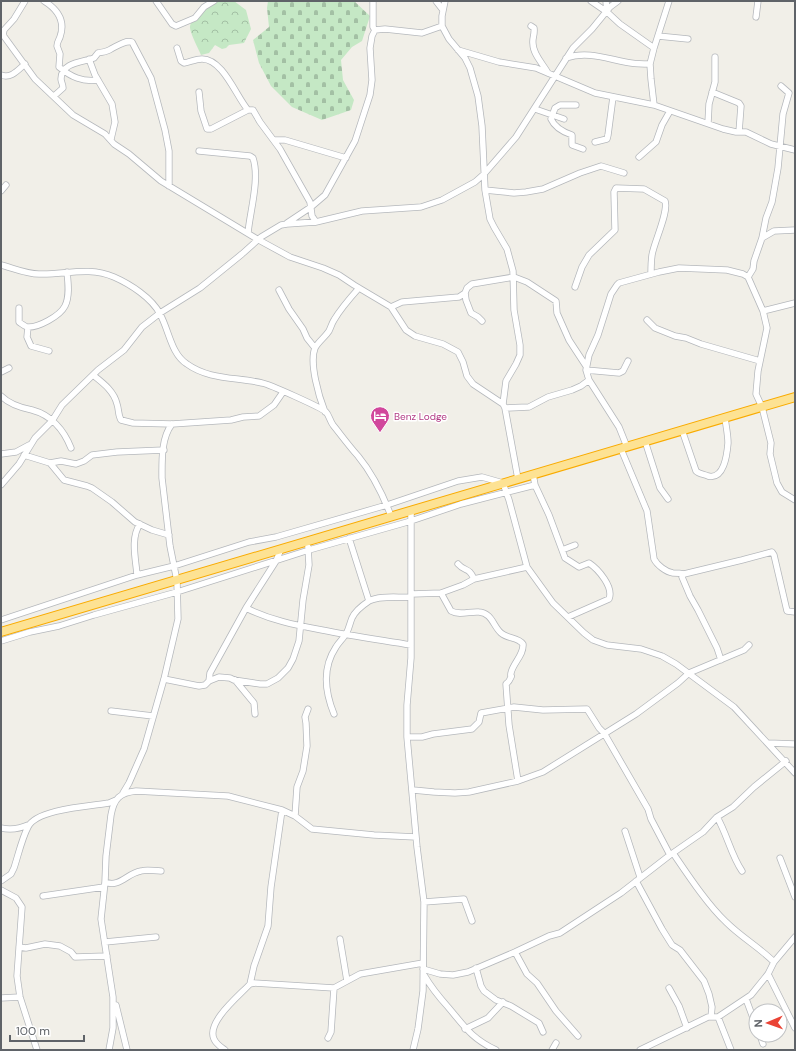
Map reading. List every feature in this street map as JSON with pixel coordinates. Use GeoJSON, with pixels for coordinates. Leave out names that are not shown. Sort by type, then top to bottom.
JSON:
{"type":"FeatureCollection","features":[{"type":"Feature","properties":{"kind":"highway"},"geometry":{"type":"LineString","coordinates":[[1,632],[795,397]]}},
{"type":"Feature","properties":{"kind":"street"},"geometry":{"type":"LineString","coordinates":[[25,1],[14,19],[2,34],[35,79],[73,115],[105,134],[118,147],[129,154],[168,186],[248,233],[257,240],[290,257],[340,275],[354,286],[391,307],[406,330],[415,336],[443,344],[458,352],[467,376],[473,384],[504,406],[529,407],[548,397],[581,386],[589,380]]}},
{"type":"Feature","properties":{"kind":"street"},"geometry":{"type":"LineString","coordinates":[[44,1],[52,6],[61,18],[61,36],[56,46],[60,54],[59,66],[76,78],[84,81],[98,80]]}},
{"type":"Feature","properties":{"kind":"street"},"geometry":{"type":"LineString","coordinates":[[156,1],[172,24],[176,26],[195,18],[204,7],[214,1]]}},
{"type":"Feature","properties":{"kind":"street"},"geometry":{"type":"LineString","coordinates":[[1,485],[19,464],[30,444],[52,421],[62,406],[104,365],[124,350],[142,326],[200,288],[257,240],[294,219],[325,195],[357,137],[370,95],[372,80],[370,48],[372,36],[375,30],[373,27],[373,1]]}},
{"type":"Feature","properties":{"kind":"street"},"geometry":{"type":"LineString","coordinates":[[436,1],[443,10]]}},
{"type":"Feature","properties":{"kind":"street"},"geometry":{"type":"LineString","coordinates":[[445,1],[442,26],[449,39],[467,62],[473,74],[482,126],[485,190],[490,219],[507,249],[514,277],[514,310],[520,350],[516,364],[506,381],[504,406],[518,479]]}},
{"type":"Feature","properties":{"kind":"street"},"geometry":{"type":"LineString","coordinates":[[591,1],[654,48]]}},
{"type":"Feature","properties":{"kind":"street"},"geometry":{"type":"LineString","coordinates":[[606,1],[607,12]]}},
{"type":"Feature","properties":{"kind":"street"},"geometry":{"type":"LineString","coordinates":[[281,225],[316,222],[362,211],[409,208],[427,205],[453,195],[475,182],[484,174],[516,137],[573,48],[592,29],[613,4],[618,1]]}},
{"type":"Feature","properties":{"kind":"street"},"geometry":{"type":"LineString","coordinates":[[654,105],[650,79],[650,64],[669,1]]}},
{"type":"Feature","properties":{"kind":"street"},"geometry":{"type":"LineString","coordinates":[[756,17],[758,1]]}},
{"type":"Feature","properties":{"kind":"street"},"geometry":{"type":"LineString","coordinates":[[375,30],[385,29],[422,33],[442,26]]}},
{"type":"Feature","properties":{"kind":"street"},"geometry":{"type":"LineString","coordinates":[[531,26],[534,28],[535,34],[532,43],[535,52],[548,73]]}},
{"type":"Feature","properties":{"kind":"street"},"geometry":{"type":"LineString","coordinates":[[658,36],[688,39]]}},
{"type":"Feature","properties":{"kind":"street"},"geometry":{"type":"LineString","coordinates":[[54,96],[63,88],[60,80],[64,70],[72,64],[94,58],[98,52],[107,51],[127,42],[132,42],[150,78],[165,130],[169,151],[168,186]]}},
{"type":"Feature","properties":{"kind":"street"},"geometry":{"type":"LineString","coordinates":[[177,48],[181,60],[184,63],[204,59],[215,63],[228,79],[248,110]]}},
{"type":"Feature","properties":{"kind":"street"},"geometry":{"type":"LineString","coordinates":[[458,50],[499,62],[536,68],[554,77],[595,93],[654,105],[708,123],[739,132],[746,132],[779,146],[795,150]]}},
{"type":"Feature","properties":{"kind":"street"},"geometry":{"type":"LineString","coordinates":[[566,58],[577,54],[632,63],[650,64]]}},
{"type":"Feature","properties":{"kind":"street"},"geometry":{"type":"LineString","coordinates":[[708,123],[709,104],[715,82],[715,57]]}},
{"type":"Feature","properties":{"kind":"street"},"geometry":{"type":"LineString","coordinates":[[89,60],[98,80],[112,104],[115,122],[111,139]]}},
{"type":"Feature","properties":{"kind":"street"},"geometry":{"type":"LineString","coordinates":[[1,75],[10,75],[25,64]]}},
{"type":"Feature","properties":{"kind":"street"},"geometry":{"type":"LineString","coordinates":[[748,277],[753,269],[773,197],[778,168],[783,114],[789,93],[781,86]]}},
{"type":"Feature","properties":{"kind":"street"},"geometry":{"type":"LineString","coordinates":[[199,92],[201,111],[207,129],[211,129],[248,110],[253,110],[260,122],[275,140],[311,207],[311,212],[316,222]]}},
{"type":"Feature","properties":{"kind":"street"},"geometry":{"type":"LineString","coordinates":[[712,92],[739,103],[741,106],[739,132]]}},
{"type":"Feature","properties":{"kind":"street"},"geometry":{"type":"LineString","coordinates":[[595,142],[606,139],[608,135],[613,97]]}},
{"type":"Feature","properties":{"kind":"street"},"geometry":{"type":"LineString","coordinates":[[576,105],[560,105],[555,108],[551,119],[553,125],[572,135],[572,145],[583,149]]}},
{"type":"Feature","properties":{"kind":"street"},"geometry":{"type":"LineString","coordinates":[[535,109],[564,119]]}},
{"type":"Feature","properties":{"kind":"street"},"geometry":{"type":"LineString","coordinates":[[639,157],[656,142],[662,125],[670,111]]}},
{"type":"Feature","properties":{"kind":"street"},"geometry":{"type":"LineString","coordinates":[[275,140],[285,140],[346,158]]}},
{"type":"Feature","properties":{"kind":"street"},"geometry":{"type":"LineString","coordinates":[[199,151],[250,156],[253,158],[255,170],[254,199],[248,233]]}},
{"type":"Feature","properties":{"kind":"street"},"geometry":{"type":"LineString","coordinates":[[485,190],[514,193],[543,189],[577,174],[601,166],[624,173]]}},
{"type":"Feature","properties":{"kind":"street"},"geometry":{"type":"LineString","coordinates":[[1,191],[6,185]]}},
{"type":"Feature","properties":{"kind":"street"},"geometry":{"type":"LineString","coordinates":[[575,287],[582,267],[589,255],[615,230],[614,192],[616,188],[644,190],[665,201],[665,211],[652,255],[651,274]]}},
{"type":"Feature","properties":{"kind":"street"},"geometry":{"type":"LineString","coordinates":[[762,238],[774,231],[795,230]]}},
{"type":"Feature","properties":{"kind":"street"},"geometry":{"type":"LineString","coordinates":[[1,265],[36,274],[67,272],[100,273],[114,277],[146,297],[160,313],[173,346],[187,365],[218,376],[265,384],[326,412]]}},
{"type":"Feature","properties":{"kind":"street"},"geometry":{"type":"LineString","coordinates":[[586,368],[589,355],[598,335],[607,306],[614,289],[620,284],[651,274],[680,268],[722,269],[734,271],[748,277],[763,311],[767,328],[756,389],[771,443],[770,454],[777,483],[782,492],[795,500]]}},
{"type":"Feature","properties":{"kind":"street"},"geometry":{"type":"LineString","coordinates":[[18,308],[19,322],[28,327],[46,322],[55,316],[64,308],[68,296],[67,272]]}},
{"type":"Feature","properties":{"kind":"street"},"geometry":{"type":"LineString","coordinates":[[482,321],[469,310],[465,293],[467,288],[472,284],[514,277],[528,282],[556,301],[557,313],[569,340],[586,368],[589,380],[619,427],[624,448],[647,512],[654,559],[657,564],[672,573],[680,572],[684,574],[772,552],[787,611],[795,612]]}},
{"type":"Feature","properties":{"kind":"street"},"geometry":{"type":"LineString","coordinates":[[359,288],[345,305],[334,320],[329,331],[315,348],[314,362],[316,379],[322,404],[333,425],[370,473],[387,505],[391,516]]}},
{"type":"Feature","properties":{"kind":"street"},"geometry":{"type":"LineString","coordinates":[[279,290],[289,309],[303,328],[307,338],[315,348]]}},
{"type":"Feature","properties":{"kind":"street"},"geometry":{"type":"LineString","coordinates":[[391,307],[402,302],[459,296],[465,293]]}},
{"type":"Feature","properties":{"kind":"street"},"geometry":{"type":"LineString","coordinates":[[763,311],[795,303]]}},
{"type":"Feature","properties":{"kind":"street"},"geometry":{"type":"LineString","coordinates":[[647,320],[655,328],[675,336],[760,361]]}},
{"type":"Feature","properties":{"kind":"street"},"geometry":{"type":"LineString","coordinates":[[28,327],[27,337],[31,346],[48,351]]}},
{"type":"Feature","properties":{"kind":"street"},"geometry":{"type":"LineString","coordinates":[[586,368],[619,373],[623,371],[628,361]]}},
{"type":"Feature","properties":{"kind":"street"},"geometry":{"type":"LineString","coordinates":[[1,372],[9,368]]}},
{"type":"Feature","properties":{"kind":"street"},"geometry":{"type":"LineString","coordinates":[[93,375],[112,393],[117,402],[118,413],[121,420],[133,423],[172,424],[230,420],[259,416],[274,405],[283,392]]}},
{"type":"Feature","properties":{"kind":"street"},"geometry":{"type":"LineString","coordinates":[[1,396],[17,406],[34,411],[52,421],[60,428],[71,448]]}},
{"type":"Feature","properties":{"kind":"street"},"geometry":{"type":"LineString","coordinates":[[682,430],[696,471],[698,473],[716,476],[724,464],[726,455],[728,442],[725,418]]}},
{"type":"Feature","properties":{"kind":"street"},"geometry":{"type":"LineString","coordinates":[[127,1050],[113,997],[101,919],[112,807],[130,783],[142,756],[164,679],[178,619],[177,581],[163,490],[162,468],[167,432],[172,424]]}},
{"type":"Feature","properties":{"kind":"street"},"geometry":{"type":"LineString","coordinates":[[645,441],[660,488],[668,499]]}},
{"type":"Feature","properties":{"kind":"street"},"geometry":{"type":"LineString","coordinates":[[1,454],[16,452],[30,444]]}},
{"type":"Feature","properties":{"kind":"street"},"geometry":{"type":"LineString","coordinates":[[24,455],[50,463],[61,461],[76,464],[84,461],[92,455],[117,452],[164,450]]}},
{"type":"Feature","properties":{"kind":"street"},"geometry":{"type":"LineString","coordinates":[[50,463],[64,480],[92,488],[112,502],[130,519],[169,535]]}},
{"type":"Feature","properties":{"kind":"street"},"geometry":{"type":"LineString","coordinates":[[533,474],[535,485],[549,515],[565,558],[579,567],[589,563],[600,572],[610,590],[611,595],[609,599],[568,617]]}},
{"type":"Feature","properties":{"kind":"street"},"geometry":{"type":"LineString","coordinates":[[1,620],[137,575],[174,566],[249,542],[276,538],[387,505],[458,481],[482,477],[503,484],[527,567],[553,603],[584,633],[593,640],[607,645],[641,649],[662,656],[676,664],[734,707],[767,743],[786,761],[795,773]]}},
{"type":"Feature","properties":{"kind":"street"},"geometry":{"type":"LineString","coordinates":[[1,641],[177,592],[309,550],[411,521],[461,504],[535,485]]}},
{"type":"Feature","properties":{"kind":"street"},"geometry":{"type":"LineString","coordinates":[[411,510],[411,596],[407,706],[408,737],[416,837],[424,902],[423,969],[418,1029],[413,1050]]}},
{"type":"Feature","properties":{"kind":"street"},"geometry":{"type":"LineString","coordinates":[[137,575],[135,541],[137,529],[140,524]]}},
{"type":"Feature","properties":{"kind":"street"},"geometry":{"type":"LineString","coordinates":[[349,538],[369,601]]}},
{"type":"Feature","properties":{"kind":"street"},"geometry":{"type":"LineString","coordinates":[[164,679],[199,686],[205,685],[209,681],[219,677],[260,684],[267,684],[278,678],[288,668],[293,659],[299,641],[303,600],[309,565],[309,550],[307,541]]}},
{"type":"Feature","properties":{"kind":"street"},"geometry":{"type":"LineString","coordinates":[[562,550],[575,546]]}},
{"type":"Feature","properties":{"kind":"street"},"geometry":{"type":"LineString","coordinates":[[209,681],[210,673],[246,608],[282,549]]}},
{"type":"Feature","properties":{"kind":"street"},"geometry":{"type":"LineString","coordinates":[[458,564],[471,572],[474,579]]}},
{"type":"Feature","properties":{"kind":"street"},"geometry":{"type":"LineString","coordinates":[[334,714],[326,690],[327,667],[336,646],[346,635],[352,617],[356,611],[369,601],[375,598],[411,596],[441,592],[463,585],[474,579],[527,567]]}},
{"type":"Feature","properties":{"kind":"street"},"geometry":{"type":"LineString","coordinates":[[684,574],[682,577],[690,596],[717,648],[721,660]]}},
{"type":"Feature","properties":{"kind":"street"},"geometry":{"type":"LineString","coordinates":[[441,592],[451,611],[456,613],[484,613],[490,617],[502,634],[518,640],[523,644],[522,653],[511,672],[512,677],[506,684],[513,754],[518,782]]}},
{"type":"Feature","properties":{"kind":"street"},"geometry":{"type":"LineString","coordinates":[[246,608],[269,619],[346,635],[410,645]]}},
{"type":"Feature","properties":{"kind":"street"},"geometry":{"type":"LineString","coordinates":[[413,790],[455,793],[469,792],[518,782],[543,772],[636,714],[689,673],[744,650],[749,645]]}},
{"type":"Feature","properties":{"kind":"street"},"geometry":{"type":"LineString","coordinates":[[234,680],[254,703],[255,714]]}},
{"type":"Feature","properties":{"kind":"street"},"geometry":{"type":"LineString","coordinates":[[408,737],[422,737],[472,729],[479,722],[481,713],[508,708],[543,710],[587,709],[604,733],[648,809],[651,819],[671,854],[724,921],[750,943],[765,953],[774,962]]}},
{"type":"Feature","properties":{"kind":"street"},"geometry":{"type":"LineString","coordinates":[[294,816],[297,787],[303,771],[307,746],[305,717],[308,709]]}},
{"type":"Feature","properties":{"kind":"street"},"geometry":{"type":"LineString","coordinates":[[111,710],[153,716]]}},
{"type":"Feature","properties":{"kind":"street"},"geometry":{"type":"LineString","coordinates":[[767,743],[795,744]]}},
{"type":"Feature","properties":{"kind":"street"},"geometry":{"type":"LineString","coordinates":[[250,984],[334,988],[360,974],[423,969],[440,974],[453,975],[468,972],[549,936],[560,933],[621,892],[703,832],[717,817],[733,807],[754,787],[786,761]]}},
{"type":"Feature","properties":{"kind":"street"},"geometry":{"type":"LineString","coordinates":[[122,794],[136,791],[228,796],[282,810],[294,816],[312,829],[374,835],[416,837]]}},
{"type":"Feature","properties":{"kind":"street"},"geometry":{"type":"LineString","coordinates":[[1,828],[21,828],[28,826],[39,817],[50,813],[109,803],[116,800]]}},
{"type":"Feature","properties":{"kind":"street"},"geometry":{"type":"LineString","coordinates":[[225,1050],[213,1039],[213,1033],[216,1022],[230,1003],[250,984],[254,966],[268,926],[271,887],[282,810]]}},
{"type":"Feature","properties":{"kind":"street"},"geometry":{"type":"LineString","coordinates":[[717,817],[742,871]]}},
{"type":"Feature","properties":{"kind":"street"},"geometry":{"type":"LineString","coordinates":[[1,882],[11,874],[14,868],[28,826]]}},
{"type":"Feature","properties":{"kind":"street"},"geometry":{"type":"LineString","coordinates":[[625,831],[638,879],[662,929],[672,945],[680,950],[704,981],[715,1017],[731,1050]]}},
{"type":"Feature","properties":{"kind":"street"},"geometry":{"type":"LineString","coordinates":[[780,858],[795,897]]}},
{"type":"Feature","properties":{"kind":"street"},"geometry":{"type":"LineString","coordinates":[[43,896],[119,882],[139,871],[160,871]]}},
{"type":"Feature","properties":{"kind":"street"},"geometry":{"type":"LineString","coordinates":[[1,890],[16,898],[22,907],[16,970],[20,997],[37,1050]]}},
{"type":"Feature","properties":{"kind":"street"},"geometry":{"type":"LineString","coordinates":[[424,902],[464,899],[472,921]]}},
{"type":"Feature","properties":{"kind":"street"},"geometry":{"type":"LineString","coordinates":[[104,942],[156,937]]}},
{"type":"Feature","properties":{"kind":"street"},"geometry":{"type":"LineString","coordinates":[[640,1050],[708,1018],[715,1017],[746,999],[768,974],[774,962],[795,937]]}},
{"type":"Feature","properties":{"kind":"street"},"geometry":{"type":"LineString","coordinates":[[340,939],[347,981]]}},
{"type":"Feature","properties":{"kind":"street"},"geometry":{"type":"LineString","coordinates":[[19,947],[26,948],[45,944],[60,946],[71,952],[75,957],[107,956]]}},
{"type":"Feature","properties":{"kind":"street"},"geometry":{"type":"LineString","coordinates":[[515,952],[527,974],[537,983],[556,1011],[578,1036]]}},
{"type":"Feature","properties":{"kind":"street"},"geometry":{"type":"LineString","coordinates":[[476,968],[482,988],[496,1000],[540,1023],[543,1032]]}},
{"type":"Feature","properties":{"kind":"street"},"geometry":{"type":"LineString","coordinates":[[423,969],[435,993],[465,1029],[485,1045],[496,1050]]}},
{"type":"Feature","properties":{"kind":"street"},"geometry":{"type":"LineString","coordinates":[[768,974],[795,1028]]}},
{"type":"Feature","properties":{"kind":"street"},"geometry":{"type":"LineString","coordinates":[[328,1038],[330,1032],[334,988]]}},
{"type":"Feature","properties":{"kind":"street"},"geometry":{"type":"LineString","coordinates":[[669,988],[679,1006],[687,1028]]}},
{"type":"Feature","properties":{"kind":"street"},"geometry":{"type":"LineString","coordinates":[[1,998],[20,997]]}},
{"type":"Feature","properties":{"kind":"street"},"geometry":{"type":"LineString","coordinates":[[108,1050],[113,1028],[113,997]]}},
{"type":"Feature","properties":{"kind":"street"},"geometry":{"type":"LineString","coordinates":[[746,999],[748,1004]]}},
{"type":"Feature","properties":{"kind":"street"},"geometry":{"type":"LineString","coordinates":[[465,1029],[488,1018],[502,1002]]}},
{"type":"Feature","properties":{"kind":"street"},"geometry":{"type":"LineString","coordinates":[[552,1050],[556,1043]]}},
{"type":"Feature","properties":{"kind":"green space"},"geometry":{"type":"Polygon","coordinates":[[[216,1],[234,1],[246,10],[251,29],[244,43],[229,45],[222,49],[215,45],[209,53],[201,55],[190,28],[191,24],[200,13],[216,1]]]}},
{"type":"Feature","properties":{"kind":"green space"},"geometry":{"type":"Polygon","coordinates":[[[268,1],[354,1],[370,16],[362,41],[352,47],[341,60],[343,80],[354,100],[351,110],[322,120],[292,107],[271,86],[259,63],[253,40],[269,27],[267,8],[268,1]]]}},
{"type":"Feature","properties":{"kind":"place","name":"Benz Lodge"},"geometry":{"type":"Point","coordinates":[380,433]}}]}
